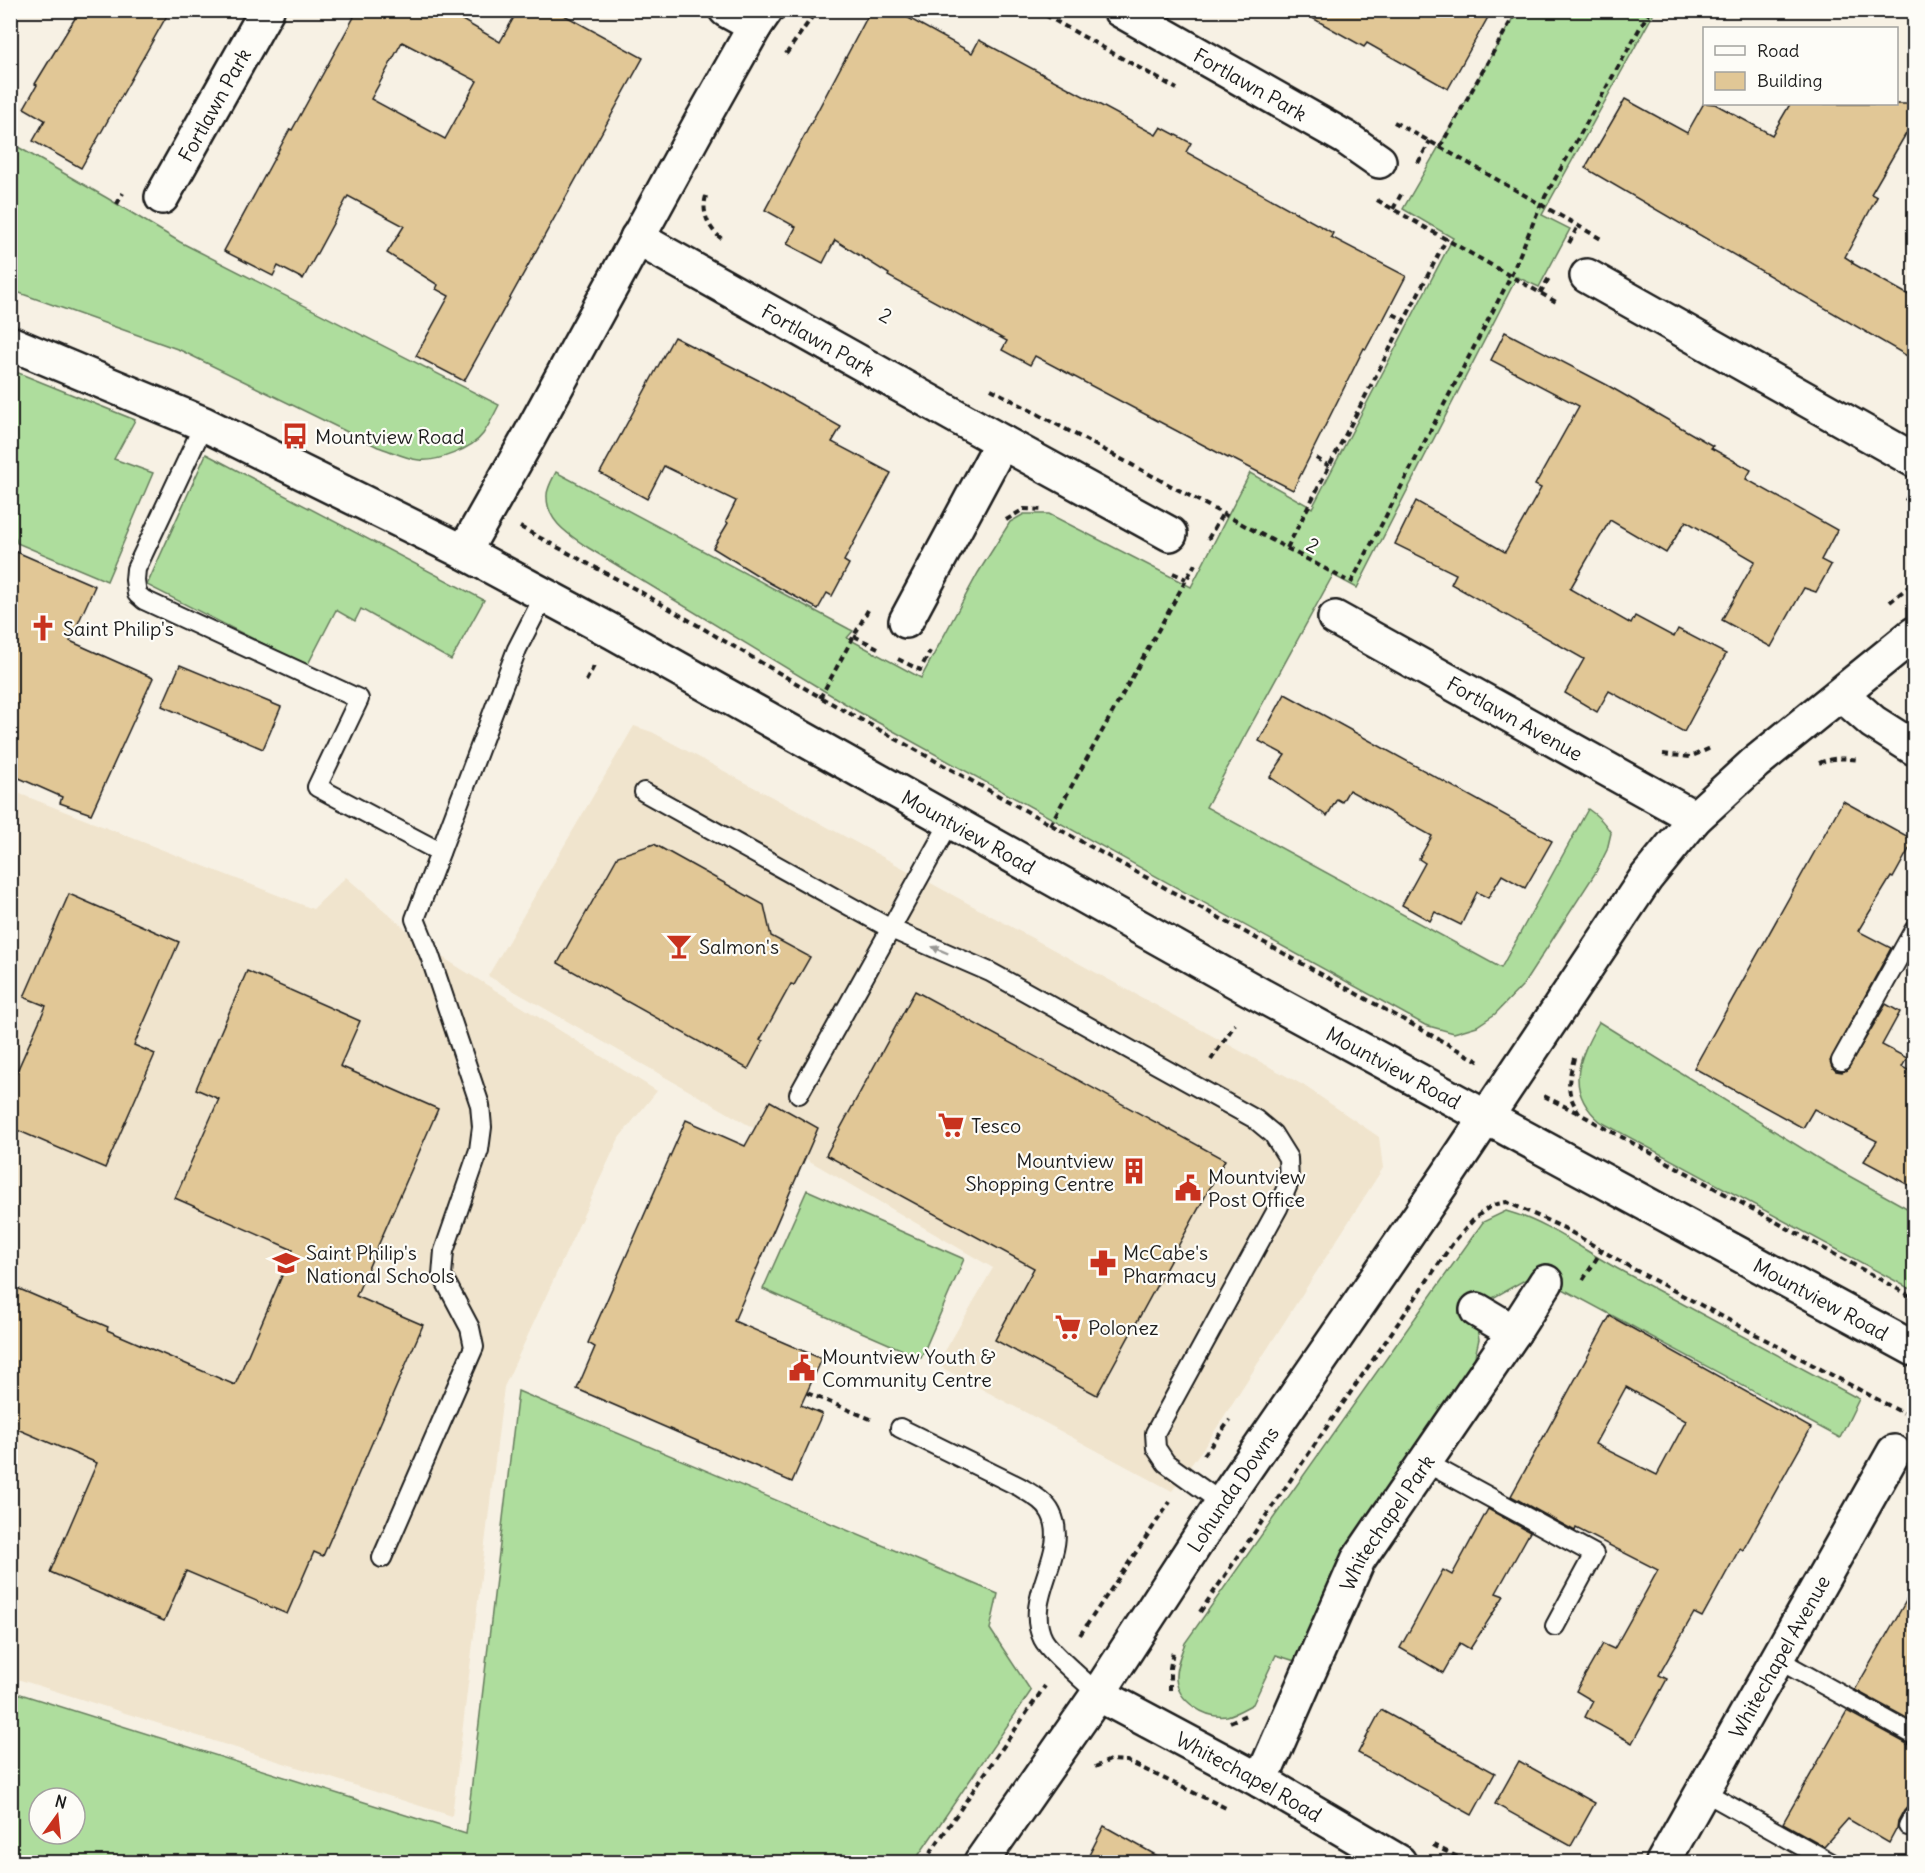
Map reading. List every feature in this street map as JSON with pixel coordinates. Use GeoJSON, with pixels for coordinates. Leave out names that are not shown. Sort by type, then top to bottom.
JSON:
{"type":"FeatureCollection","features":[{"type":"Feature","properties":{"kind":"street","name":"Fortlawn Park"},"geometry":{"type":"LineString","coordinates":[[162,197],[267,10]]}},
{"type":"Feature","properties":{"kind":"street"},"geometry":{"type":"LineString","coordinates":[[464,552],[637,237],[761,18],[726,10]]}},
{"type":"Feature","properties":{"kind":"street","name":"Fortlawn Park"},"geometry":{"type":"LineString","coordinates":[[1120,10],[1346,138],[1379,161]]}},
{"type":"Feature","properties":{"kind":"street","name":"Fortlawn Park"},"geometry":{"type":"LineString","coordinates":[[637,237],[1170,534]]}},
{"type":"Feature","properties":{"kind":"street"},"geometry":{"type":"LineString","coordinates":[[1587,276],[1914,460]]}},
{"type":"Feature","properties":{"kind":"street","name":"Mountview Road"},"geometry":{"type":"LineString","coordinates":[[10,343],[204,424],[464,552],[613,632],[1280,1006],[1914,1349]]}},
{"type":"Feature","properties":{"kind":"street"},"geometry":{"type":"LineString","coordinates":[[906,621],[1002,442]]}},
{"type":"Feature","properties":{"kind":"street","name":"Fortlawn Avenue"},"geometry":{"type":"LineString","coordinates":[[1335,618],[1695,818]]}},
{"type":"Feature","properties":{"kind":"street"},"geometry":{"type":"LineString","coordinates":[[1486,1116],[1646,878],[1695,818],[1755,763],[1914,634]]}},
{"type":"Feature","properties":{"kind":"street"},"geometry":{"type":"LineString","coordinates":[[1841,694],[1873,722],[1914,748]]}},
{"type":"Feature","properties":{"kind":"street","name":"Lohunda Downs"},"geometry":{"type":"LineString","coordinates":[[981,1863],[1098,1694],[1222,1503],[1486,1116]]}},
{"type":"Feature","properties":{"kind":"street","name":"Whitechapel Park"},"geometry":{"type":"LineString","coordinates":[[1261,1781],[1358,1560],[1546,1282]]}},
{"type":"Feature","properties":{"kind":"street"},"geometry":{"type":"LineString","coordinates":[[1477,1310],[1514,1332]]}},
{"type":"Feature","properties":{"kind":"street","name":"Whitechapel Avenue"},"geometry":{"type":"LineString","coordinates":[[1663,1863],[1894,1452]]}},
{"type":"Feature","properties":{"kind":"street","name":"Whitechapel Road"},"geometry":{"type":"LineString","coordinates":[[1098,1694],[1261,1781],[1399,1863]]}},
{"type":"Feature","properties":{"kind":"lane"},"geometry":{"type":"LineString","coordinates":[[204,424],[136,569],[137,594],[144,600],[359,699],[317,787],[440,852]]}},
{"type":"Feature","properties":{"kind":"lane"},"geometry":{"type":"LineString","coordinates":[[382,1558],[474,1347],[470,1328],[442,1275],[444,1251],[479,1150],[482,1126],[480,1105],[430,956],[415,919],[517,650],[544,596]]}},
{"type":"Feature","properties":{"kind":"lane"},"geometry":{"type":"LineString","coordinates":[[644,792],[891,929],[990,972],[1255,1119],[1273,1134],[1288,1158],[1289,1182],[1278,1208],[1155,1433],[1156,1449],[1166,1463],[1222,1503]]}},
{"type":"Feature","properties":{"kind":"lane"},"geometry":{"type":"LineString","coordinates":[[799,1094],[950,822]]}},
{"type":"Feature","properties":{"kind":"lane"},"geometry":{"type":"LineString","coordinates":[[1841,1060],[1914,930]]}},
{"type":"Feature","properties":{"kind":"lane"},"geometry":{"type":"LineString","coordinates":[[900,1428],[1020,1487],[1038,1498],[1051,1512],[1056,1531],[1053,1554],[1040,1595],[1037,1613],[1043,1639],[1056,1655],[1098,1694]]}},
{"type":"Feature","properties":{"kind":"lane"},"geometry":{"type":"LineString","coordinates":[[1425,1462],[1594,1554],[1555,1626]]}},
{"type":"Feature","properties":{"kind":"lane"},"geometry":{"type":"LineString","coordinates":[[1777,1659],[1914,1735]]}},
{"type":"Feature","properties":{"kind":"lane"},"geometry":{"type":"LineString","coordinates":[[1703,1791],[1830,1863]]}},
{"type":"Feature","properties":{"kind":"path"},"geometry":{"type":"LineString","coordinates":[[782,61],[817,10]]}},
{"type":"Feature","properties":{"kind":"path"},"geometry":{"type":"LineString","coordinates":[[1036,10],[1186,94]]}},
{"type":"Feature","properties":{"kind":"path"},"geometry":{"type":"LineString","coordinates":[[1440,147],[1517,10]]}},
{"type":"Feature","properties":{"kind":"path"},"geometry":{"type":"LineString","coordinates":[[1351,583],[1510,278],[1541,204],[1650,10]]}},
{"type":"Feature","properties":{"kind":"path"},"geometry":{"type":"LineString","coordinates":[[1392,121],[1591,233]]}},
{"type":"Feature","properties":{"kind":"path"},"geometry":{"type":"LineString","coordinates":[[708,187],[704,202],[705,215],[710,226],[725,241]]}},
{"type":"Feature","properties":{"kind":"path"},"geometry":{"type":"LineString","coordinates":[[1372,197],[1447,238],[1510,278],[1561,305]]}},
{"type":"Feature","properties":{"kind":"path"},"geometry":{"type":"LineString","coordinates":[[1287,548],[1447,238]]}},
{"type":"Feature","properties":{"kind":"path"},"geometry":{"type":"LineString","coordinates":[[1393,314],[1405,320]]}},
{"type":"Feature","properties":{"kind":"path","name":"2"},"geometry":{"type":"LineString","coordinates":[[988,388],[1360,588]]}},
{"type":"Feature","properties":{"kind":"path"},"geometry":{"type":"LineString","coordinates":[[1316,458],[1329,466]]}},
{"type":"Feature","properties":{"kind":"path"},"geometry":{"type":"LineString","coordinates":[[1904,498],[1914,504]]}},
{"type":"Feature","properties":{"kind":"path"},"geometry":{"type":"LineString","coordinates":[[487,509],[639,591],[820,697],[1050,825],[1488,1066]]}},
{"type":"Feature","properties":{"kind":"path"},"geometry":{"type":"LineString","coordinates":[[1001,527],[1007,519],[1024,509],[1052,510]]}},
{"type":"Feature","properties":{"kind":"path"},"geometry":{"type":"LineString","coordinates":[[1207,542],[1222,513]]}},
{"type":"Feature","properties":{"kind":"path"},"geometry":{"type":"LineString","coordinates":[[1050,825],[1196,560]]}},
{"type":"Feature","properties":{"kind":"path"},"geometry":{"type":"LineString","coordinates":[[1165,568],[1186,579]]}},
{"type":"Feature","properties":{"kind":"path"},"geometry":{"type":"LineString","coordinates":[[799,737],[871,604]]}},
{"type":"Feature","properties":{"kind":"path"},"geometry":{"type":"LineString","coordinates":[[854,636],[882,651]]}},
{"type":"Feature","properties":{"kind":"path"},"geometry":{"type":"LineString","coordinates":[[891,656],[920,670],[930,651]]}},
{"type":"Feature","properties":{"kind":"path"},"geometry":{"type":"LineString","coordinates":[[1660,753],[1690,757],[1722,741]]}},
{"type":"Feature","properties":{"kind":"path"},"geometry":{"type":"LineString","coordinates":[[1809,767],[1829,759],[1844,758],[1866,764]]}},
{"type":"Feature","properties":{"kind":"path"},"geometry":{"type":"LineString","coordinates":[[1575,1053],[1569,1084],[1570,1099],[1580,1114]]}},
{"type":"Feature","properties":{"kind":"path"},"geometry":{"type":"LineString","coordinates":[[1536,1092],[1914,1298]]}},
{"type":"Feature","properties":{"kind":"path"},"geometry":{"type":"LineString","coordinates":[[1578,1288],[1602,1250]]}},
{"type":"Feature","properties":{"kind":"path"},"geometry":{"type":"LineString","coordinates":[[807,1393],[888,1426],[900,1428]]}},
{"type":"Feature","properties":{"kind":"path"},"geometry":{"type":"LineString","coordinates":[[1092,1768],[1110,1760],[1127,1761],[1232,1811]]}},
{"type":"Feature","properties":{"kind":"path"},"geometry":{"type":"LineString","coordinates":[[1427,1841],[1468,1863]]}},
{"type":"Feature","properties":{"kind":"shaded area","name":"Mountview Shopping Centre"},"geometry":{"type":"Polygon","coordinates":[[[634,726],[652,732],[1303,1085],[1379,1137],[1383,1168],[1207,1443],[1172,1491],[937,1365],[993,1268],[488,976],[634,726]]]}},
{"type":"Feature","properties":{"kind":"shaded area","name":"Saint Philip's National Schools"},"geometry":{"type":"Polygon","coordinates":[[[10,790],[313,909],[346,877],[426,947],[657,1091],[619,1138],[504,1387],[452,1816],[11,1677],[10,790]]]}},
{"type":"Feature","properties":{"kind":"green space"},"geometry":{"type":"Polygon","coordinates":[[[1517,11],[1655,11],[1542,215],[1570,229],[1539,287],[1517,277],[1357,588],[1333,575],[1206,807],[1501,968],[1588,809],[1595,814],[1611,833],[1607,850],[1596,872],[1523,985],[1495,1014],[1477,1026],[1454,1033],[1425,1025],[859,712],[587,547],[559,526],[550,512],[547,492],[556,472],[853,631],[847,638],[921,678],[978,573],[1010,522],[1024,514],[1049,514],[1191,587],[1250,473],[1312,508],[1453,238],[1403,209],[1517,11]]]}},
{"type":"Feature","properties":{"kind":"green space"},"geometry":{"type":"Polygon","coordinates":[[[11,143],[180,242],[499,405],[483,434],[471,445],[454,453],[426,460],[409,458],[378,447],[180,350],[11,290],[11,143]]]}},
{"type":"Feature","properties":{"kind":"green space"},"geometry":{"type":"Polygon","coordinates":[[[11,370],[135,420],[114,459],[153,473],[107,581],[17,543],[10,521],[11,370]]]}},
{"type":"Feature","properties":{"kind":"green space"},"geometry":{"type":"Polygon","coordinates":[[[206,454],[484,600],[451,660],[361,609],[355,621],[336,610],[307,666],[147,585],[206,454]]]}},
{"type":"Feature","properties":{"kind":"green space"},"geometry":{"type":"Polygon","coordinates":[[[1599,1022],[1824,1162],[1914,1212],[1914,1291],[1601,1122],[1589,1110],[1582,1098],[1578,1074],[1585,1049],[1599,1022]]]}},
{"type":"Feature","properties":{"kind":"green space"},"geometry":{"type":"Polygon","coordinates":[[[807,1190],[964,1259],[921,1358],[763,1289],[807,1190]]]}},
{"type":"Feature","properties":{"kind":"green space"},"geometry":{"type":"Polygon","coordinates":[[[1506,1211],[1550,1229],[1618,1269],[1859,1399],[1840,1438],[1548,1281],[1530,1277],[1489,1300],[1474,1314],[1479,1339],[1474,1361],[1368,1514],[1295,1661],[1276,1655],[1253,1704],[1237,1712],[1227,1716],[1210,1715],[1194,1707],[1182,1694],[1176,1679],[1177,1665],[1185,1643],[1483,1222],[1506,1211]]]}},
{"type":"Feature","properties":{"kind":"green space"},"geometry":{"type":"Polygon","coordinates":[[[518,1391],[998,1594],[990,1629],[1031,1691],[914,1862],[11,1862],[11,1691],[466,1834],[518,1391]]]}},
{"type":"Feature","properties":{"kind":"building"},"geometry":{"type":"Polygon","coordinates":[[[80,10],[170,10],[81,168],[33,141],[45,120],[24,108],[37,85],[35,84],[80,10]]]}},
{"type":"Feature","properties":{"kind":"building"},"geometry":{"type":"Polygon","coordinates":[[[342,10],[445,10],[500,42],[518,10],[555,10],[643,58],[464,381],[416,356],[449,296],[436,289],[438,285],[387,253],[404,226],[348,196],[303,279],[278,266],[273,276],[224,251],[354,17],[342,10]],[[402,42],[371,99],[445,139],[477,81],[402,42]]]}},
{"type":"Feature","properties":{"kind":"building"},"geometry":{"type":"Polygon","coordinates":[[[871,10],[894,10],[972,53],[979,40],[1156,135],[1161,127],[1191,143],[1186,152],[1333,233],[1331,237],[1406,276],[1381,324],[1366,349],[1364,348],[1293,490],[1035,356],[1030,365],[1002,350],[1007,341],[888,276],[889,274],[835,240],[823,263],[787,244],[796,227],[765,210],[871,10]]]}},
{"type":"Feature","properties":{"kind":"building"},"geometry":{"type":"Polygon","coordinates":[[[1298,10],[1492,10],[1448,89],[1367,43],[1364,47],[1298,10]]]}},
{"type":"Feature","properties":{"kind":"building"},"geometry":{"type":"Polygon","coordinates":[[[1625,99],[1687,133],[1703,105],[1717,105],[1772,135],[1789,105],[1914,104],[1914,120],[1871,194],[1877,197],[1845,257],[1914,298],[1914,360],[1585,168],[1625,99]]]}},
{"type":"Feature","properties":{"kind":"building"},"geometry":{"type":"Polygon","coordinates":[[[1505,332],[1607,385],[1713,446],[1711,448],[1751,470],[1746,479],[1837,530],[1821,560],[1831,565],[1816,592],[1804,588],[1771,647],[1722,620],[1755,561],[1686,521],[1666,553],[1610,520],[1570,589],[1631,624],[1635,616],[1674,637],[1678,629],[1726,654],[1684,732],[1609,691],[1597,712],[1565,693],[1584,659],[1451,584],[1456,574],[1395,544],[1416,501],[1505,552],[1541,488],[1535,485],[1579,406],[1491,360],[1505,332]]]}},
{"type":"Feature","properties":{"kind":"building"},"geometry":{"type":"Polygon","coordinates":[[[674,337],[760,381],[841,427],[832,442],[891,473],[844,561],[849,564],[832,596],[827,593],[818,609],[713,548],[728,523],[726,521],[736,501],[664,466],[647,499],[600,473],[674,337]]]}},
{"type":"Feature","properties":{"kind":"building"},"geometry":{"type":"Polygon","coordinates":[[[10,549],[95,586],[70,641],[153,678],[91,814],[60,803],[62,797],[10,774],[10,549]]]}},
{"type":"Feature","properties":{"kind":"building"},"geometry":{"type":"Polygon","coordinates":[[[180,665],[281,707],[263,749],[162,706],[180,665]]]}},
{"type":"Feature","properties":{"kind":"building"},"geometry":{"type":"Polygon","coordinates":[[[1285,694],[1552,841],[1525,888],[1502,875],[1488,898],[1477,892],[1461,925],[1435,912],[1430,921],[1402,905],[1425,863],[1419,859],[1432,836],[1349,790],[1342,802],[1337,799],[1327,816],[1270,777],[1285,755],[1259,741],[1285,694]]]}},
{"type":"Feature","properties":{"kind":"building"},"geometry":{"type":"Polygon","coordinates":[[[1843,801],[1914,840],[1893,878],[1891,877],[1858,931],[1891,948],[1830,1061],[1836,1071],[1847,1070],[1886,1004],[1900,1012],[1882,1045],[1907,1058],[1902,1067],[1914,1073],[1914,1188],[1864,1161],[1877,1141],[1814,1109],[1803,1128],[1694,1068],[1843,801]]]}},
{"type":"Feature","properties":{"kind":"building","name":"Salmon's"},"geometry":{"type":"Polygon","coordinates":[[[654,844],[764,905],[771,936],[810,957],[794,985],[791,984],[760,1040],[763,1041],[748,1069],[558,963],[618,856],[654,844]]]}},
{"type":"Feature","properties":{"kind":"building"},"geometry":{"type":"Polygon","coordinates":[[[69,894],[179,942],[134,1045],[155,1054],[105,1168],[10,1127],[10,1087],[46,1006],[24,997],[69,894]]]}},
{"type":"Feature","properties":{"kind":"building"},"geometry":{"type":"Polygon","coordinates":[[[247,971],[360,1021],[340,1066],[438,1109],[356,1296],[423,1325],[323,1556],[314,1552],[287,1614],[186,1571],[164,1621],[50,1572],[97,1463],[10,1426],[10,1285],[235,1385],[293,1250],[175,1198],[219,1099],[196,1089],[247,971]]]}},
{"type":"Feature","properties":{"kind":"building"},"geometry":{"type":"Polygon","coordinates":[[[915,991],[1225,1160],[1097,1395],[995,1340],[1034,1268],[826,1155],[915,991]]]}},
{"type":"Feature","properties":{"kind":"building"},"geometry":{"type":"Polygon","coordinates":[[[770,1101],[818,1128],[734,1321],[822,1359],[801,1405],[822,1414],[792,1482],[577,1389],[595,1347],[588,1343],[686,1120],[745,1146],[770,1101]]]}},
{"type":"Feature","properties":{"kind":"building"},"geometry":{"type":"Polygon","coordinates":[[[1610,1316],[1811,1428],[1743,1550],[1740,1548],[1702,1617],[1694,1613],[1659,1675],[1667,1679],[1632,1743],[1585,1717],[1593,1701],[1576,1691],[1603,1644],[1614,1649],[1658,1570],[1576,1528],[1575,1531],[1511,1496],[1610,1316]],[[1626,1387],[1595,1444],[1657,1475],[1686,1421],[1626,1387]]]}},
{"type":"Feature","properties":{"kind":"building"},"geometry":{"type":"Polygon","coordinates":[[[1488,1509],[1530,1532],[1496,1593],[1504,1596],[1470,1649],[1460,1643],[1443,1673],[1400,1648],[1443,1570],[1452,1575],[1488,1509]]]}},
{"type":"Feature","properties":{"kind":"building"},"geometry":{"type":"Polygon","coordinates":[[[1914,1587],[1914,1722],[1855,1690],[1914,1587]]]}},
{"type":"Feature","properties":{"kind":"building"},"geometry":{"type":"Polygon","coordinates":[[[1381,1710],[1495,1773],[1472,1815],[1358,1753],[1381,1710]]]}},
{"type":"Feature","properties":{"kind":"building"},"geometry":{"type":"Polygon","coordinates":[[[1847,1711],[1914,1746],[1914,1799],[1904,1810],[1889,1843],[1848,1819],[1824,1846],[1783,1823],[1847,1711]]]}},
{"type":"Feature","properties":{"kind":"building"},"geometry":{"type":"Polygon","coordinates":[[[1519,1761],[1595,1803],[1571,1846],[1495,1804],[1519,1761]]]}},
{"type":"Feature","properties":{"kind":"building"},"geometry":{"type":"Polygon","coordinates":[[[1104,1826],[1170,1863],[1085,1863],[1104,1826]]]}},
{"type":"Feature","properties":{"kind":"place","name":"Mountview Road"},"geometry":{"type":"Point","coordinates":[295,436]}},
{"type":"Feature","properties":{"kind":"place","name":"Saint Philip's"},"geometry":{"type":"Point","coordinates":[43,628]}},
{"type":"Feature","properties":{"kind":"place","name":"Salmon's"},"geometry":{"type":"Point","coordinates":[679,946]}},
{"type":"Feature","properties":{"kind":"place","name":"Tesco"},"geometry":{"type":"Point","coordinates":[951,1125]}},
{"type":"Feature","properties":{"kind":"place","name":"Mountview Shopping Centre"},"geometry":{"type":"Point","coordinates":[1134,1171]}},
{"type":"Feature","properties":{"kind":"place","name":"Mountview Post Office"},"geometry":{"type":"Point","coordinates":[1188,1188]}},
{"type":"Feature","properties":{"kind":"place","name":"Saint Philip's National Schools"},"geometry":{"type":"Point","coordinates":[286,1263]}},
{"type":"Feature","properties":{"kind":"place","name":"McCabe's Pharmacy"},"geometry":{"type":"Point","coordinates":[1103,1263]}},
{"type":"Feature","properties":{"kind":"place","name":"Polonez"},"geometry":{"type":"Point","coordinates":[1068,1327]}},
{"type":"Feature","properties":{"kind":"place","name":"Mountview Youth & Community Centre"},"geometry":{"type":"Point","coordinates":[802,1368]}}]}
